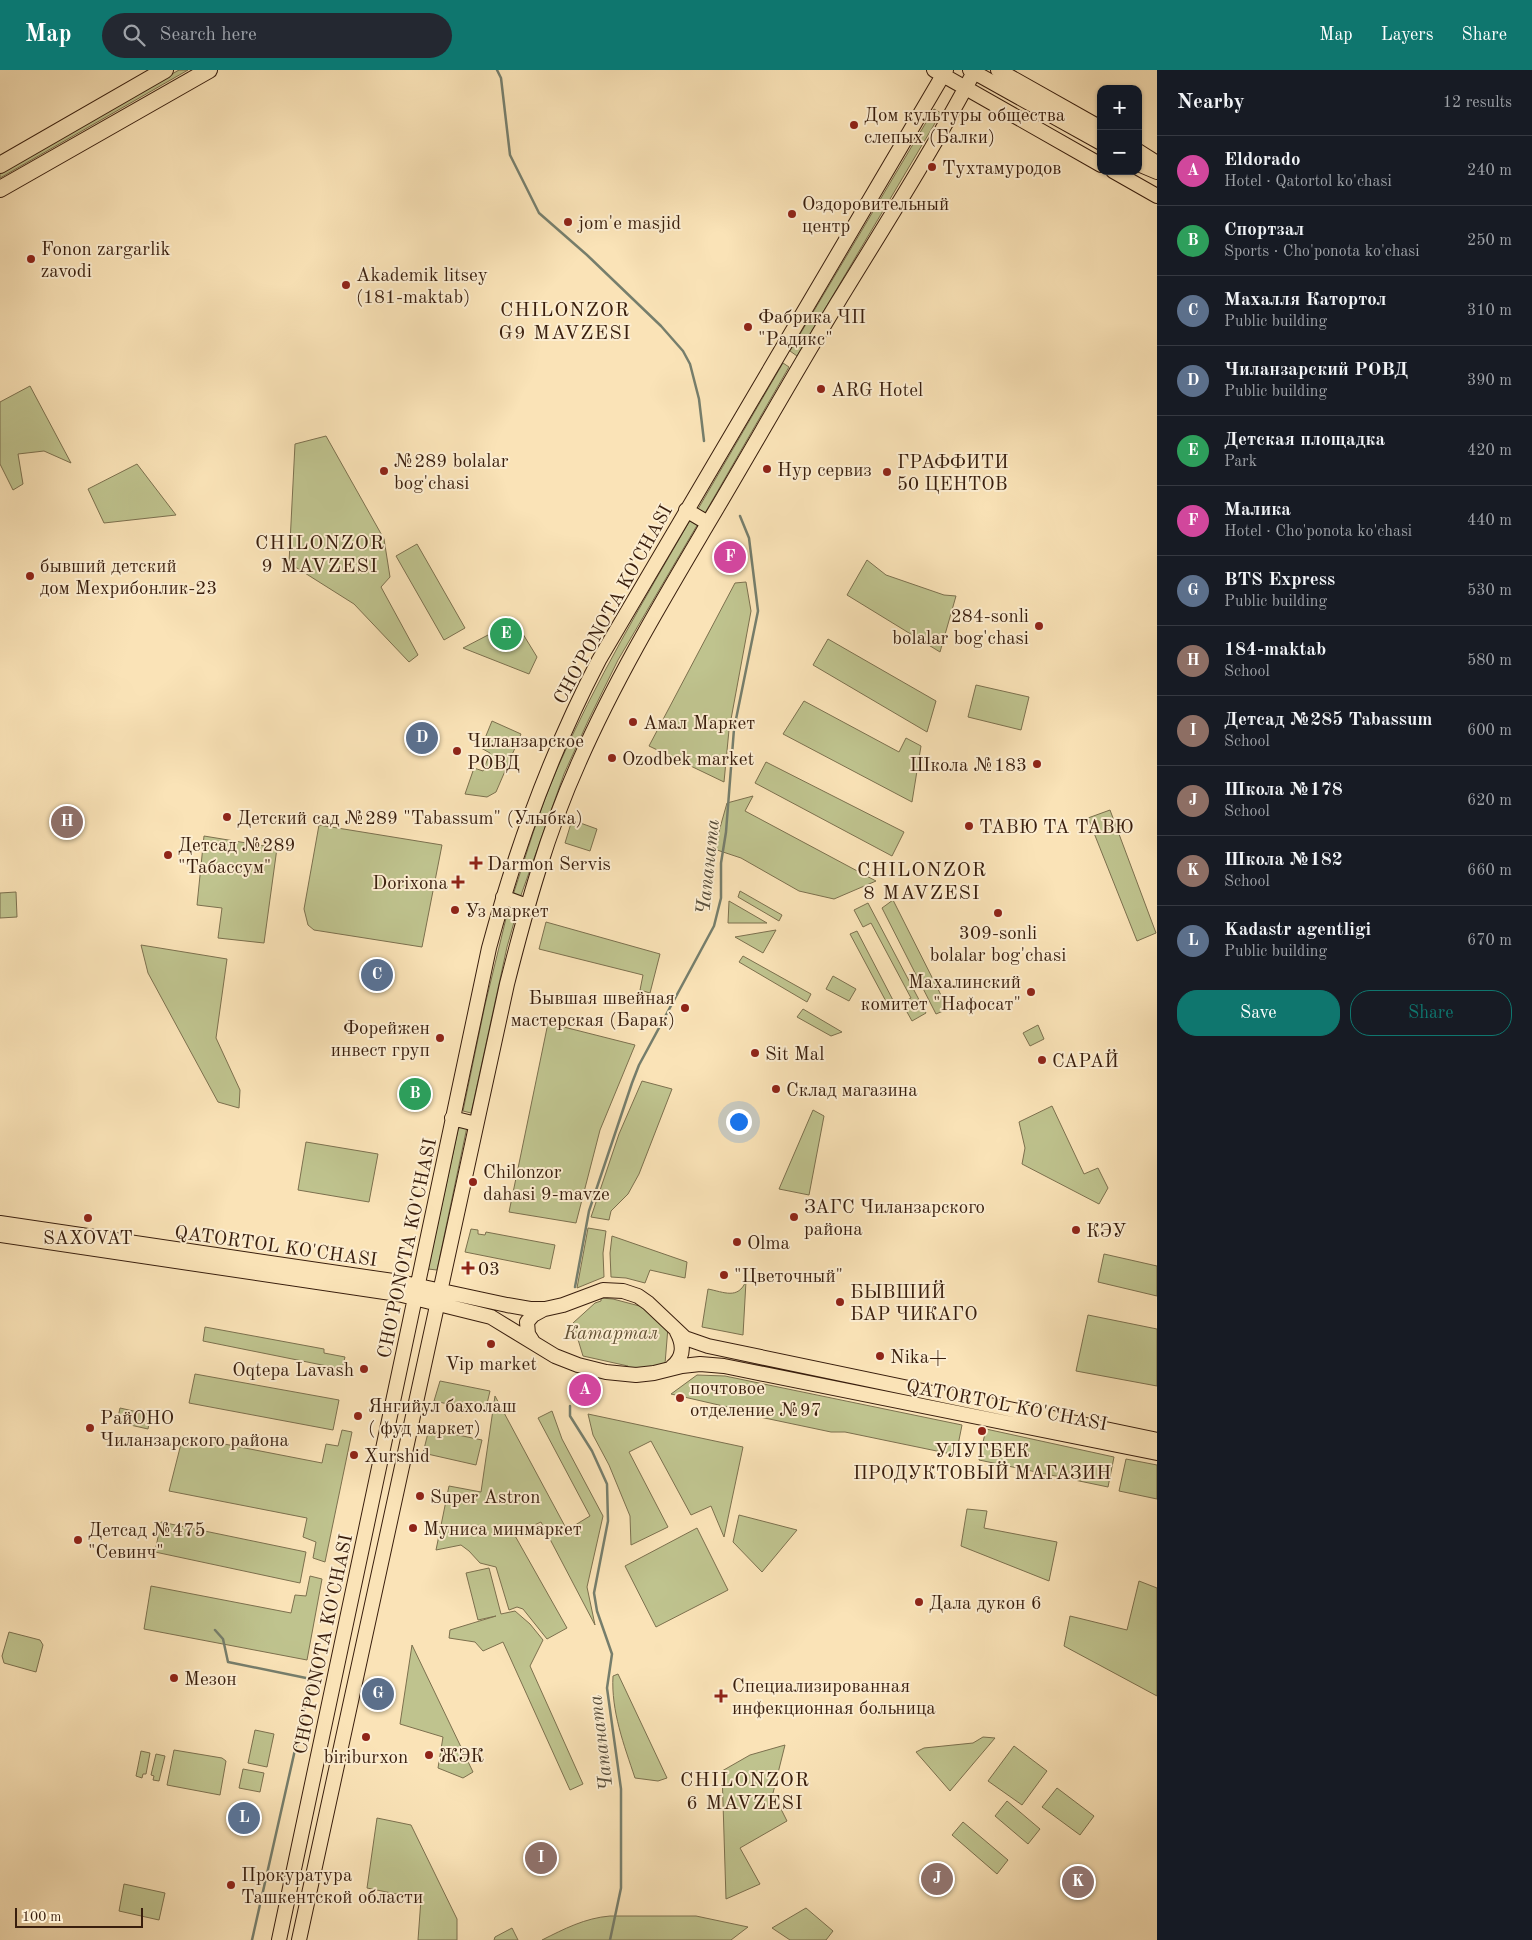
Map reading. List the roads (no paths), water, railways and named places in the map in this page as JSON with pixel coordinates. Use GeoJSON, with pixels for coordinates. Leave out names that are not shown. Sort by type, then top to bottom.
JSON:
{"type":"FeatureCollection","features":[{"type":"Feature","properties":{"kind":"highway"},"geometry":{"type":"LineString","coordinates":[[0,165],[165,70]]}},
{"type":"Feature","properties":{"kind":"highway"},"geometry":{"type":"LineString","coordinates":[[0,189],[209,70]]}},
{"type":"Feature","properties":{"kind":"main road"},"geometry":{"type":"LineString","coordinates":[[998,70],[1097,126]]}},
{"type":"Feature","properties":{"kind":"main road"},"geometry":{"type":"LineString","coordinates":[[299,1940],[476,1124],[527,906],[568,788],[594,729],[644,632],[945,125],[966,88],[973,71],[1097,141]]}},
{"type":"Feature","properties":{"kind":"main road"},"geometry":{"type":"LineString","coordinates":[[941,72],[1097,162]]}},
{"type":"Feature","properties":{"kind":"main road","name":"CHO'PONOTA KO'CHASI"},"geometry":{"type":"LineString","coordinates":[[279,1940],[489,948],[503,897],[547,772],[578,701],[599,660],[941,72]]}},
{"type":"Feature","properties":{"kind":"main road"},"geometry":{"type":"LineString","coordinates":[[1142,154],[1157,163]]}},
{"type":"Feature","properties":{"kind":"main road"},"geometry":{"type":"LineString","coordinates":[[1142,166],[1157,172]]}},
{"type":"Feature","properties":{"kind":"main road"},"geometry":{"type":"LineString","coordinates":[[1120,175],[1157,196]]}},
{"type":"Feature","properties":{"kind":"main road"},"geometry":{"type":"LineString","coordinates":[[778,355],[800,367]]}},
{"type":"Feature","properties":{"kind":"main road"},"geometry":{"type":"LineString","coordinates":[[686,510],[708,524]]}},
{"type":"Feature","properties":{"kind":"main road"},"geometry":{"type":"LineString","coordinates":[[503,897],[527,906]]}},
{"type":"Feature","properties":{"kind":"main road"},"geometry":{"type":"LineString","coordinates":[[452,1118],[476,1124]]}},
{"type":"Feature","properties":{"kind":"main road","name":"QATORTOL KO'CHASI"},"geometry":{"type":"LineString","coordinates":[[0,1223],[439,1297],[507,1305],[545,1309],[563,1305],[603,1290],[622,1291],[638,1296],[648,1303],[677,1332],[694,1342],[737,1354],[1157,1440]]}},
{"type":"Feature","properties":{"kind":"main road","name":"QATORTOL KO'CHASI"},"geometry":{"type":"LineString","coordinates":[[0,1235],[398,1294],[416,1292]]}},
{"type":"Feature","properties":{"kind":"main road","name":"QATORTOL KO'CHASI"},"geometry":{"type":"LineString","coordinates":[[439,1297],[491,1317],[564,1360],[606,1372],[630,1376],[642,1375],[672,1367],[700,1364],[731,1367],[1157,1453]]}},
{"type":"Feature","properties":{"kind":"main road","name":"QATORTOL KO'CHASI"},"geometry":{"type":"LineString","coordinates":[[533,1343],[528,1334],[527,1322],[545,1309]]}},
{"type":"Feature","properties":{"kind":"main road"},"geometry":{"type":"LineString","coordinates":[[672,1367],[678,1362],[682,1353],[682,1342],[677,1332]]}},
{"type":"Feature","properties":{"kind":"main road"},"geometry":{"type":"LineString","coordinates":[[373,1495],[378,1491],[387,1489],[395,1497]]}},
{"type":"Feature","properties":{"kind":"main road"},"geometry":{"type":"LineString","coordinates":[[292,1877],[295,1886],[300,1890],[311,1886]]}},
{"type":"Feature","properties":{"kind":"waterway","name":"Чапаната"},"geometry":{"type":"LineString","coordinates":[[497,70],[501,78],[510,155],[539,213],[587,255],[661,326],[683,351],[690,364],[699,399],[704,441]]}},
{"type":"Feature","properties":{"kind":"waterway","name":"Чапаната"},"geometry":{"type":"LineString","coordinates":[[575,1287],[589,1211],[632,1083],[639,1065],[714,926],[721,898],[721,863],[726,832],[734,729],[758,611],[749,538],[740,516]]}},
{"type":"Feature","properties":{"kind":"waterway","name":"Чапаната"},"geometry":{"type":"LineString","coordinates":[[570,1406],[570,1416],[592,1451],[607,1484],[608,1521],[594,1593],[597,1611],[612,1654],[607,1688],[621,1789],[621,1888],[610,1940]]}},
{"type":"Feature","properties":{"kind":"waterway"},"geometry":{"type":"LineString","coordinates":[[215,1630],[223,1639],[228,1662],[311,1679],[252,1940]]}},
{"type":"Feature","properties":{"kind":"place","name":"Дом культуры общества слепых (Балки)"},"geometry":{"type":"Point","coordinates":[854,125]}},
{"type":"Feature","properties":{"kind":"place","name":"Тухтамуродов"},"geometry":{"type":"Point","coordinates":[932,167]}},
{"type":"Feature","properties":{"kind":"place","name":"Оздоровительный центр"},"geometry":{"type":"Point","coordinates":[792,214]}},
{"type":"Feature","properties":{"kind":"place","name":"jom'e masjid"},"geometry":{"type":"Point","coordinates":[568,222]}},
{"type":"Feature","properties":{"kind":"place","name":"Fonon zargarlik zavodi"},"geometry":{"type":"Point","coordinates":[31,259]}},
{"type":"Feature","properties":{"kind":"place","name":"Akademik litsey (181-maktab)"},"geometry":{"type":"Point","coordinates":[346,285]}},
{"type":"Feature","properties":{"kind":"place","name":"Фабрика ЧП \"Радикс\""},"geometry":{"type":"Point","coordinates":[748,327]}},
{"type":"Feature","properties":{"kind":"place","name":"ARG Hotel"},"geometry":{"type":"Point","coordinates":[821,389]}},
{"type":"Feature","properties":{"kind":"place","name":"Нур сервиз"},"geometry":{"type":"Point","coordinates":[767,469]}},
{"type":"Feature","properties":{"kind":"place","name":"№289 bolalar bog'chasi"},"geometry":{"type":"Point","coordinates":[384,471]}},
{"type":"Feature","properties":{"kind":"place","name":"ГРАФФИТИ 50 ЦЕНТОВ"},"geometry":{"type":"Point","coordinates":[887,472]}},
{"type":"Feature","properties":{"kind":"place","name":"Малика"},"geometry":{"type":"Point","coordinates":[730,557]}},
{"type":"Feature","properties":{"kind":"place","name":"бывший детский дом Мехрибонлик-23"},"geometry":{"type":"Point","coordinates":[30,576]}},
{"type":"Feature","properties":{"kind":"place","name":"284-sonli bolalar bog'chasi"},"geometry":{"type":"Point","coordinates":[1039,626]}},
{"type":"Feature","properties":{"kind":"place","name":"Детская площадка"},"geometry":{"type":"Point","coordinates":[506,634]}},
{"type":"Feature","properties":{"kind":"place","name":"Амал Маркет"},"geometry":{"type":"Point","coordinates":[633,722]}},
{"type":"Feature","properties":{"kind":"place","name":"Чиланзарский РОВД"},"geometry":{"type":"Point","coordinates":[422,738]}},
{"type":"Feature","properties":{"kind":"place","name":"Чиланзарское РОВД"},"geometry":{"type":"Point","coordinates":[457,751]}},
{"type":"Feature","properties":{"kind":"place","name":"Ozodbek market"},"geometry":{"type":"Point","coordinates":[612,758]}},
{"type":"Feature","properties":{"kind":"place","name":"Школа №183"},"geometry":{"type":"Point","coordinates":[1037,764]}},
{"type":"Feature","properties":{"kind":"place","name":"Детский сад №289 \"Tabassum\" (Улыбка)"},"geometry":{"type":"Point","coordinates":[227,817]}},
{"type":"Feature","properties":{"kind":"place","name":"184-maktab"},"geometry":{"type":"Point","coordinates":[67,822]}},
{"type":"Feature","properties":{"kind":"place","name":"ТАВЮ ТА ТАВЮ"},"geometry":{"type":"Point","coordinates":[969,826]}},
{"type":"Feature","properties":{"kind":"place","name":"Детсад №289 \"Табассум\""},"geometry":{"type":"Point","coordinates":[168,855]}},
{"type":"Feature","properties":{"kind":"place","name":"Darmon Servis"},"geometry":{"type":"Point","coordinates":[476,863]}},
{"type":"Feature","properties":{"kind":"place","name":"Dorixona"},"geometry":{"type":"Point","coordinates":[458,882]}},
{"type":"Feature","properties":{"kind":"place","name":"Уз маркет"},"geometry":{"type":"Point","coordinates":[455,910]}},
{"type":"Feature","properties":{"kind":"place","name":"309-sonli bolalar bog'chasi"},"geometry":{"type":"Point","coordinates":[998,913]}},
{"type":"Feature","properties":{"kind":"place","name":"Махалля Катортол"},"geometry":{"type":"Point","coordinates":[377,975]}},
{"type":"Feature","properties":{"kind":"place","name":"Махалинский комитет \"Нафосат\""},"geometry":{"type":"Point","coordinates":[1031,992]}},
{"type":"Feature","properties":{"kind":"place","name":"Бывшая швейная мастерская (Барак)"},"geometry":{"type":"Point","coordinates":[685,1008]}},
{"type":"Feature","properties":{"kind":"place","name":"Форейжен инвест груп"},"geometry":{"type":"Point","coordinates":[440,1038]}},
{"type":"Feature","properties":{"kind":"place","name":"Sit Mal"},"geometry":{"type":"Point","coordinates":[755,1053]}},
{"type":"Feature","properties":{"kind":"place","name":"САРАЙ"},"geometry":{"type":"Point","coordinates":[1042,1060]}},
{"type":"Feature","properties":{"kind":"place","name":"Склад магазина"},"geometry":{"type":"Point","coordinates":[776,1089]}},
{"type":"Feature","properties":{"kind":"place","name":"Спортзал"},"geometry":{"type":"Point","coordinates":[415,1094]}},
{"type":"Feature","properties":{"kind":"place","name":"Chilonzor dahasi 9-mavze"},"geometry":{"type":"Point","coordinates":[473,1182]}},
{"type":"Feature","properties":{"kind":"place","name":"ЗАГС Чиланзарского района"},"geometry":{"type":"Point","coordinates":[794,1217]}},
{"type":"Feature","properties":{"kind":"place","name":"SAXOVAT"},"geometry":{"type":"Point","coordinates":[88,1218]}},
{"type":"Feature","properties":{"kind":"place","name":"КЭУ"},"geometry":{"type":"Point","coordinates":[1076,1230]}},
{"type":"Feature","properties":{"kind":"place","name":"Olma"},"geometry":{"type":"Point","coordinates":[737,1242]}},
{"type":"Feature","properties":{"kind":"place","name":"03"},"geometry":{"type":"Point","coordinates":[468,1268]}},
{"type":"Feature","properties":{"kind":"place","name":"\"Цветочный\""},"geometry":{"type":"Point","coordinates":[724,1275]}},
{"type":"Feature","properties":{"kind":"place","name":"БЫВШИЙ БАР ЧИКАГО"},"geometry":{"type":"Point","coordinates":[840,1302]}},
{"type":"Feature","properties":{"kind":"place","name":"Vip market"},"geometry":{"type":"Point","coordinates":[491,1344]}},
{"type":"Feature","properties":{"kind":"place","name":"Nika+"},"geometry":{"type":"Point","coordinates":[880,1356]}},
{"type":"Feature","properties":{"kind":"place","name":"Oqtepa Lavash"},"geometry":{"type":"Point","coordinates":[364,1369]}},
{"type":"Feature","properties":{"kind":"place","name":"Eldorado"},"geometry":{"type":"Point","coordinates":[585,1390]}},
{"type":"Feature","properties":{"kind":"place","name":"почтовое отделение №97"},"geometry":{"type":"Point","coordinates":[680,1398]}},
{"type":"Feature","properties":{"kind":"place","name":"Янгийул бахолаш ( фуд маркет)"},"geometry":{"type":"Point","coordinates":[358,1416]}},
{"type":"Feature","properties":{"kind":"place","name":"РайОНО Чиланзарского района"},"geometry":{"type":"Point","coordinates":[90,1428]}},
{"type":"Feature","properties":{"kind":"place","name":"УЛУГБЕК ПРОДУКТОВЫЙ МАГАЗИН"},"geometry":{"type":"Point","coordinates":[982,1431]}},
{"type":"Feature","properties":{"kind":"place","name":"Xurshid"},"geometry":{"type":"Point","coordinates":[354,1455]}},
{"type":"Feature","properties":{"kind":"place","name":"Super Astron"},"geometry":{"type":"Point","coordinates":[420,1496]}},
{"type":"Feature","properties":{"kind":"place","name":"Муниса минмаркет"},"geometry":{"type":"Point","coordinates":[413,1528]}},
{"type":"Feature","properties":{"kind":"place","name":"Детсад №475 \"Севинч\""},"geometry":{"type":"Point","coordinates":[78,1540]}},
{"type":"Feature","properties":{"kind":"place","name":"Дала дукон 6"},"geometry":{"type":"Point","coordinates":[919,1602]}},
{"type":"Feature","properties":{"kind":"place","name":"Мезон"},"geometry":{"type":"Point","coordinates":[174,1678]}},
{"type":"Feature","properties":{"kind":"place","name":"BTS Express"},"geometry":{"type":"Point","coordinates":[378,1694]}},
{"type":"Feature","properties":{"kind":"place","name":"Специализированная инфекционная больница"},"geometry":{"type":"Point","coordinates":[721,1696]}},
{"type":"Feature","properties":{"kind":"place","name":"biriburxon"},"geometry":{"type":"Point","coordinates":[366,1737]}},
{"type":"Feature","properties":{"kind":"place","name":"ЖЭК"},"geometry":{"type":"Point","coordinates":[429,1755]}},
{"type":"Feature","properties":{"kind":"place","name":"Kadastr agentligi"},"geometry":{"type":"Point","coordinates":[244,1818]}},
{"type":"Feature","properties":{"kind":"place","name":"Детсад №285 Tabassum"},"geometry":{"type":"Point","coordinates":[541,1858]}},
{"type":"Feature","properties":{"kind":"place","name":"Школа №178"},"geometry":{"type":"Point","coordinates":[937,1879]}},
{"type":"Feature","properties":{"kind":"place","name":"Школа №182"},"geometry":{"type":"Point","coordinates":[1078,1882]}},
{"type":"Feature","properties":{"kind":"place","name":"Прокуратура Ташкентской области"},"geometry":{"type":"Point","coordinates":[231,1885]}},
{"type":"Feature","properties":{"kind":"district","name":"CHILONZOR G9 MAVZESI"},"geometry":{"type":"Point","coordinates":[565,320]}},
{"type":"Feature","properties":{"kind":"district","name":"CHILONZOR 9 MAVZESI"},"geometry":{"type":"Point","coordinates":[320,554]}},
{"type":"Feature","properties":{"kind":"district","name":"CHILONZOR 8 MAVZESI"},"geometry":{"type":"Point","coordinates":[922,880]}},
{"type":"Feature","properties":{"kind":"district","name":"CHILONZOR 6 MAVZESI"},"geometry":{"type":"Point","coordinates":[745,1790]}},
{"type":"Feature","properties":{"kind":"park label","name":"Катартал"},"geometry":{"type":"Point","coordinates":[611,1332]}}]}
